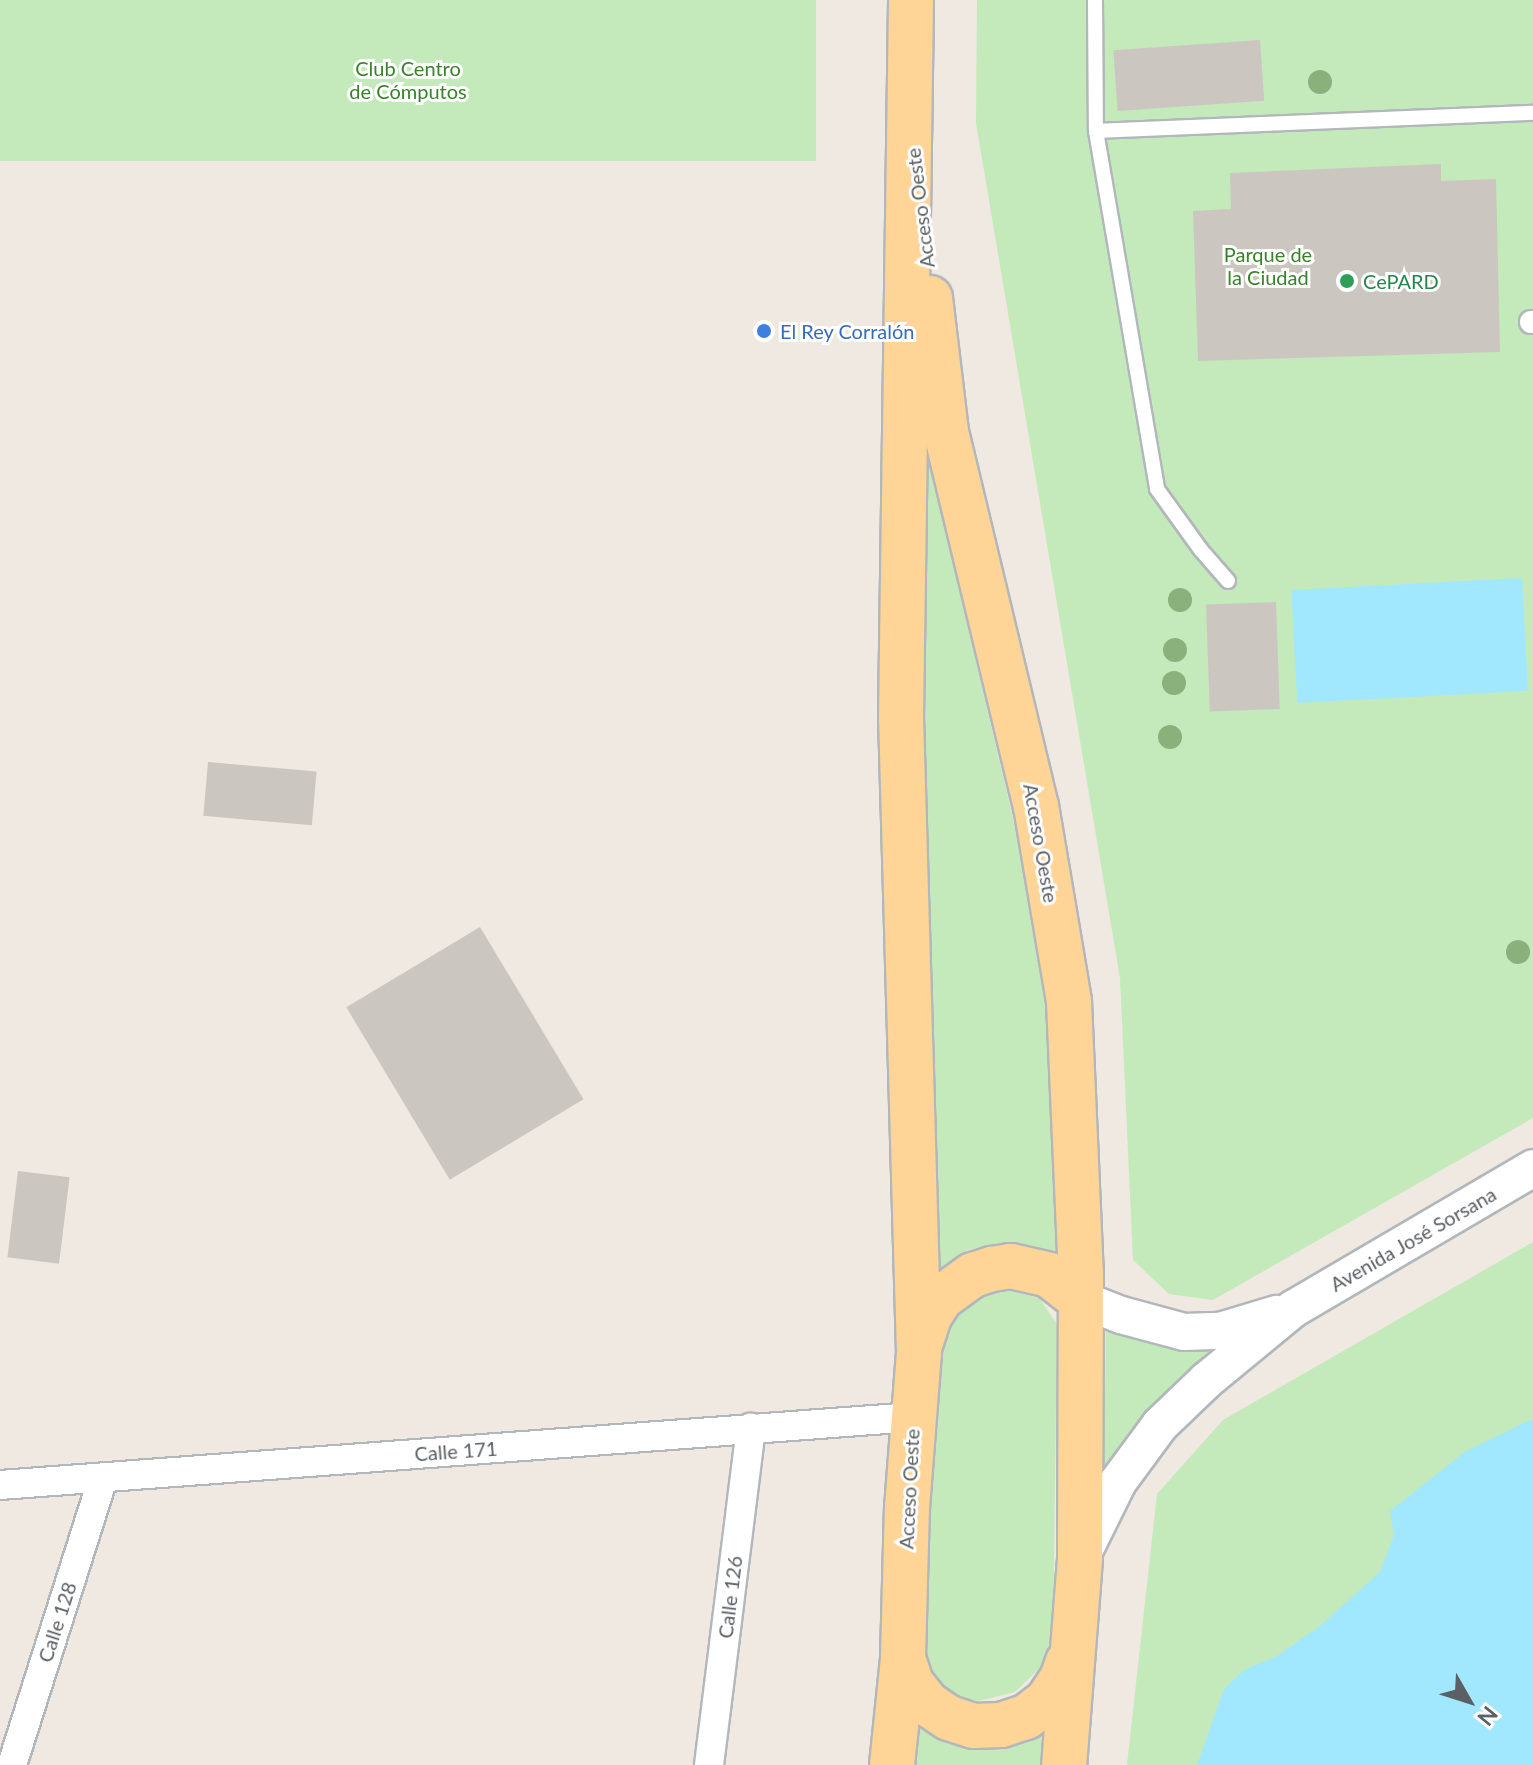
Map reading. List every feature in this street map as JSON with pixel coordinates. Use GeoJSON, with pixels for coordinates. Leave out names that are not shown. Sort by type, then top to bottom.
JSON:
{"type":"FeatureCollection","features":[{"type":"Feature","properties":{"kind":"highway"},"geometry":{"type":"LineString","coordinates":[[910,129],[911,0]]}},
{"type":"Feature","properties":{"kind":"highway","name":"Acceso Oeste"},"geometry":{"type":"LineString","coordinates":[[910,129],[946,432],[1036,806],[1069,1002],[1078,1162],[1080,1559],[1070,1654],[1064,1765]]}},
{"type":"Feature","properties":{"kind":"highway","name":"Acceso Oeste"},"geometry":{"type":"LineString","coordinates":[[892,1765],[903,1658],[912,1417],[919,1353],[901,718],[910,129]]}},
{"type":"Feature","properties":{"kind":"highway"},"geometry":{"type":"LineString","coordinates":[[919,1353],[930,1315],[941,1298],[973,1275],[1011,1266],[1030,1269],[1058,1280],[1080,1299]]}},
{"type":"Feature","properties":{"kind":"highway"},"geometry":{"type":"LineString","coordinates":[[903,1658],[911,1683],[928,1704],[949,1718],[987,1726],[1026,1717],[1047,1701],[1062,1679],[1070,1654]]}},
{"type":"Feature","properties":{"kind":"street","name":"Avenida José Sorsana"},"geometry":{"type":"LineString","coordinates":[[1080,1559],[1118,1482],[1160,1425],[1207,1380],[1293,1309],[1533,1168]]}},
{"type":"Feature","properties":{"kind":"street","name":"Avenida José Sorsana"},"geometry":{"type":"LineString","coordinates":[[1080,1299],[1121,1315],[1184,1332],[1220,1331],[1293,1309]]}},
{"type":"Feature","properties":{"kind":"street","name":"Calle 171"},"geometry":{"type":"LineString","coordinates":[[0,1485],[912,1417]]}},
{"type":"Feature","properties":{"kind":"street","name":"Calle 126"},"geometry":{"type":"LineString","coordinates":[[709,1765],[751,1428]]}},
{"type":"Feature","properties":{"kind":"street","name":"Calle 128"},"geometry":{"type":"LineString","coordinates":[[12,1765],[103,1478]]}},
{"type":"Feature","properties":{"kind":"lane"},"geometry":{"type":"LineString","coordinates":[[1095,0],[1096,131],[1157,489],[1201,550],[1228,581]]}},
{"type":"Feature","properties":{"kind":"lane"},"geometry":{"type":"LineString","coordinates":[[1096,131],[1533,113]]}},
{"type":"Feature","properties":{"kind":"green space","name":"Club Centro de Cómputos"},"geometry":{"type":"Polygon","coordinates":[[[0,0],[816,0],[816,161],[0,161],[0,0]]]}},
{"type":"Feature","properties":{"kind":"green space","name":"Parque de la Ciudad"},"geometry":{"type":"Polygon","coordinates":[[[977,0],[1533,0],[1533,1118],[1213,1300],[1169,1294],[1133,1260],[1120,978],[976,123],[977,0]]]}},
{"type":"Feature","properties":{"kind":"green space"},"geometry":{"type":"Polygon","coordinates":[[[919,420],[1056,1001],[1063,1277],[1031,1250],[999,1243],[967,1250],[941,1268],[933,1283],[919,420]]]}},
{"type":"Feature","properties":{"kind":"green space"},"geometry":{"type":"Polygon","coordinates":[[[1533,1242],[1533,1765],[1127,1765],[1157,1494],[1223,1420],[1533,1242]]]}},
{"type":"Feature","properties":{"kind":"green space"},"geometry":{"type":"Polygon","coordinates":[[[1001,1288],[1039,1298],[1057,1324],[1053,1643],[1041,1667],[1015,1692],[979,1701],[950,1695],[929,1675],[916,1652],[929,1356],[964,1299],[1001,1288]]]}},
{"type":"Feature","properties":{"kind":"green space"},"geometry":{"type":"Polygon","coordinates":[[[1106,1318],[1251,1331],[1104,1489],[1106,1318]]]}},
{"type":"Feature","properties":{"kind":"green space"},"geometry":{"type":"Polygon","coordinates":[[[916,1703],[1044,1720],[1054,1765],[897,1765],[916,1703]]]}},
{"type":"Feature","properties":{"kind":"water"},"geometry":{"type":"Polygon","coordinates":[[[1522,578],[1528,691],[1297,703],[1291,590],[1522,578]]]}},
{"type":"Feature","properties":{"kind":"water"},"geometry":{"type":"Polygon","coordinates":[[[1533,1419],[1533,1765],[1197,1765],[1224,1689],[1244,1670],[1277,1656],[1320,1626],[1380,1572],[1394,1535],[1390,1511],[1466,1451],[1533,1419]]]}},
{"type":"Feature","properties":{"kind":"building"},"geometry":{"type":"Polygon","coordinates":[[[1260,40],[1264,101],[1118,111],[1113,50],[1260,40]]]}},
{"type":"Feature","properties":{"kind":"building","name":"CePARD"},"geometry":{"type":"Polygon","coordinates":[[[1441,164],[1441,181],[1496,179],[1500,352],[1198,361],[1193,211],[1231,209],[1230,173],[1441,164]]]}},
{"type":"Feature","properties":{"kind":"building"},"geometry":{"type":"Polygon","coordinates":[[[1276,602],[1280,709],[1210,711],[1206,604],[1276,602]]]}},
{"type":"Feature","properties":{"kind":"building"},"geometry":{"type":"Polygon","coordinates":[[[208,762],[317,771],[312,825],[203,816],[208,762]]]}},
{"type":"Feature","properties":{"kind":"building"},"geometry":{"type":"Polygon","coordinates":[[[480,927],[584,1099],[450,1180],[346,1007],[480,927]]]}},
{"type":"Feature","properties":{"kind":"building"},"geometry":{"type":"Polygon","coordinates":[[[18,1171],[70,1177],[59,1264],[7,1257],[18,1171]]]}},
{"type":"Feature","properties":{"kind":"place","name":"CePARD"},"geometry":{"type":"Point","coordinates":[1347,281]}},
{"type":"Feature","properties":{"kind":"place","name":"El Rey Corralón"},"geometry":{"type":"Point","coordinates":[764,331]}}]}
